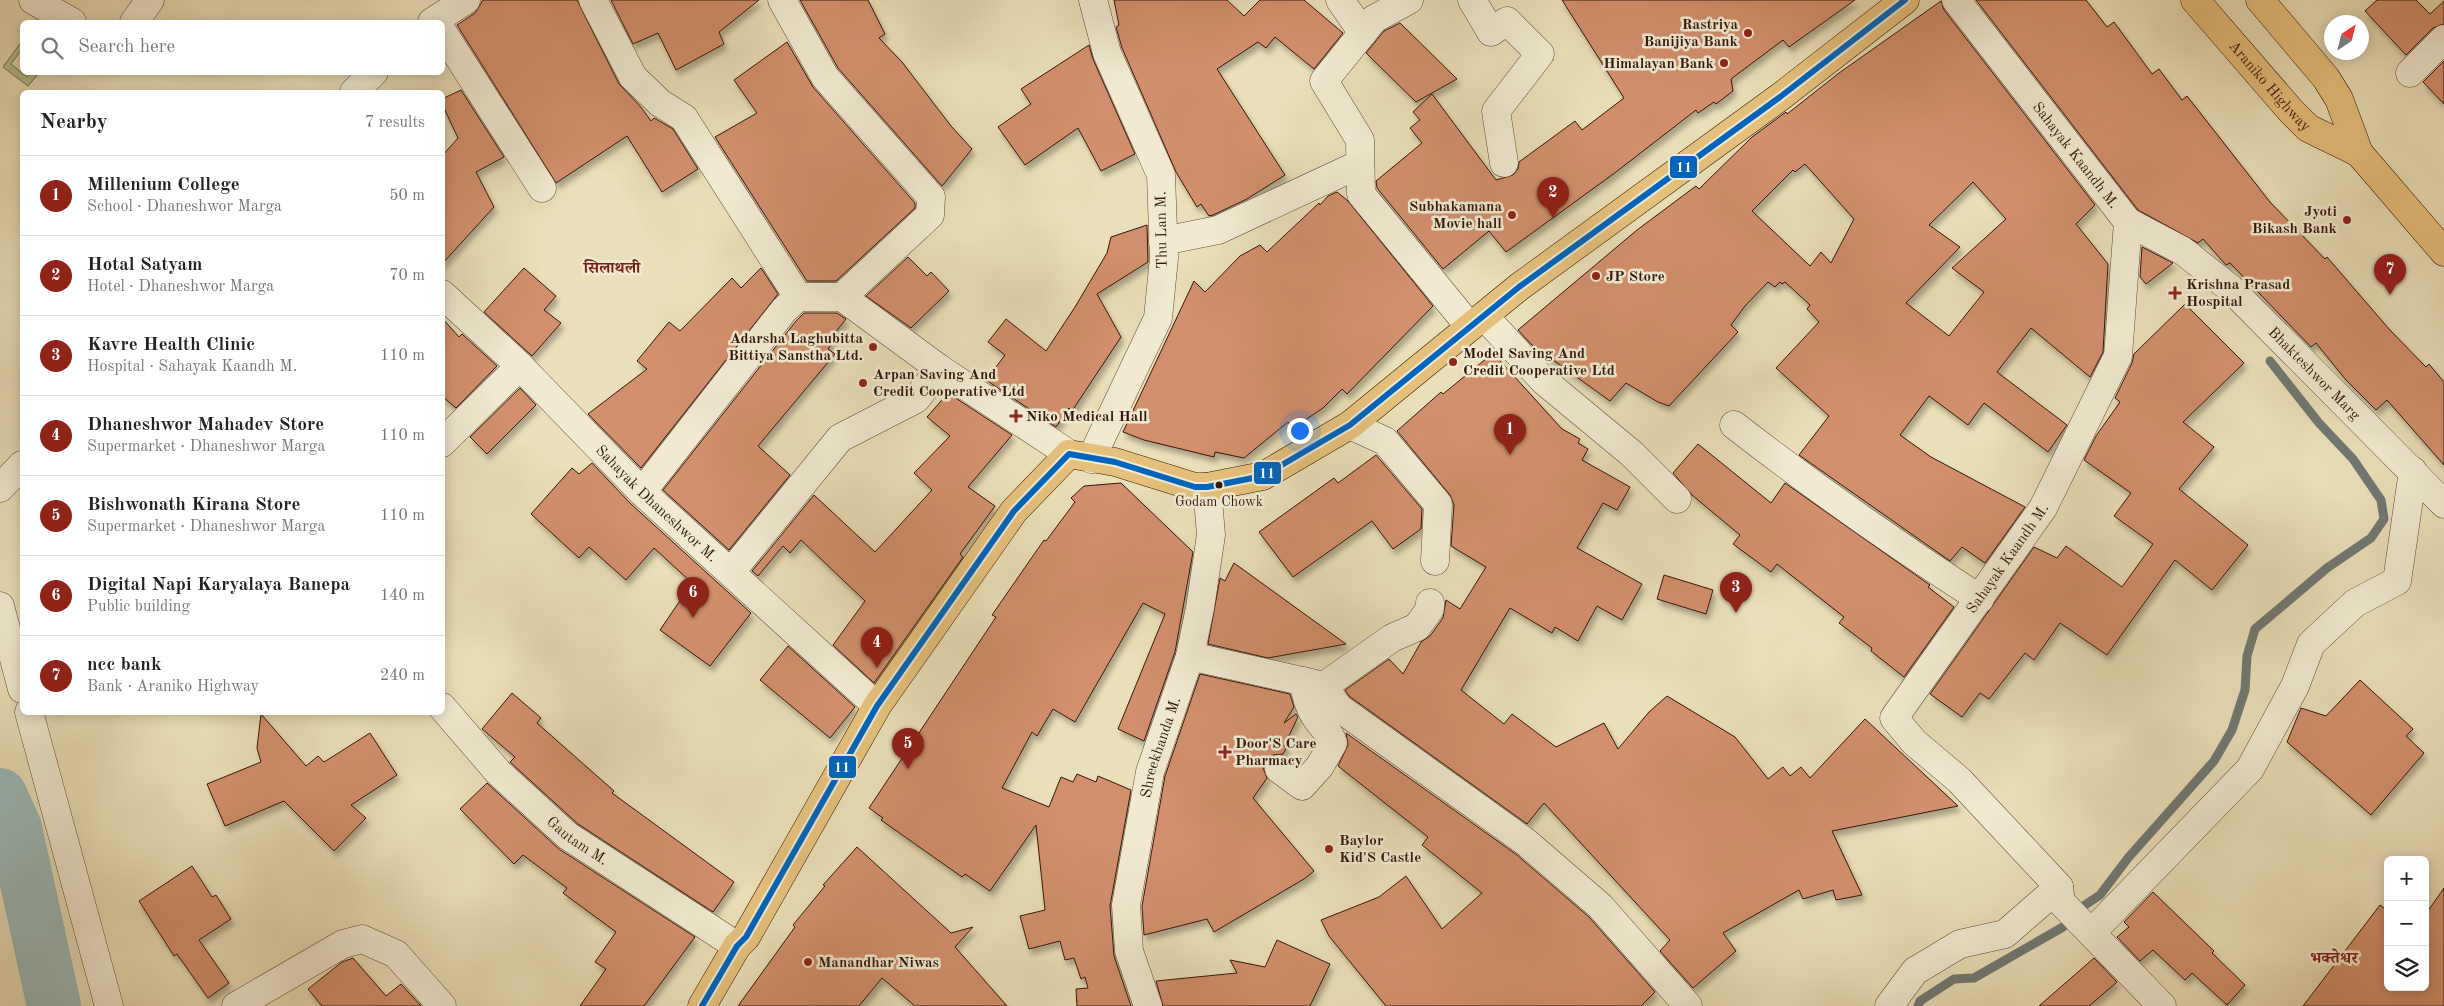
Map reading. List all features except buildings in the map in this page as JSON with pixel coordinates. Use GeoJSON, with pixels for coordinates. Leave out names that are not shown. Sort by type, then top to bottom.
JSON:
{"type":"FeatureCollection","features":[{"type":"Feature","properties":{"kind":"main road"},"geometry":{"type":"LineString","coordinates":[[702,1006],[737,946],[746,937],[877,706],[953,601],[1014,512],[1080,456],[1115,462],[1195,487],[1263,476],[1350,426],[1477,321],[1780,97],[1905,0]]}},
{"type":"Feature","properties":{"kind":"main road","name":"Araniko Highway"},"geometry":{"type":"LineString","coordinates":[[2196,0],[2291,112],[2308,128],[2359,153]]}},
{"type":"Feature","properties":{"kind":"main road","name":"Araniko Highway"},"geometry":{"type":"LineString","coordinates":[[2260,0],[2326,78],[2339,99],[2359,153],[2444,252]]}},
{"type":"Feature","properties":{"kind":"street"},"geometry":{"type":"LineString","coordinates":[[33,0],[68,20]]}},
{"type":"Feature","properties":{"kind":"street"},"geometry":{"type":"LineString","coordinates":[[135,20],[150,0]]}},
{"type":"Feature","properties":{"kind":"street"},"geometry":{"type":"LineString","coordinates":[[593,0],[633,77],[660,103],[684,118],[798,297]]}},
{"type":"Feature","properties":{"kind":"street"},"geometry":{"type":"LineString","coordinates":[[782,0],[825,77],[931,197],[930,215],[842,297]]}},
{"type":"Feature","properties":{"kind":"street","name":"Thu Lan M."},"geometry":{"type":"LineString","coordinates":[[1080,456],[1158,318],[1164,258],[1161,175],[1107,52],[1093,0]]}},
{"type":"Feature","properties":{"kind":"street"},"geometry":{"type":"LineString","coordinates":[[1340,0],[1363,33]]}},
{"type":"Feature","properties":{"kind":"street"},"geometry":{"type":"LineString","coordinates":[[1409,0],[1374,20],[1324,81],[1360,140],[1361,194],[1477,321],[1544,381],[1632,454],[1677,499]]}},
{"type":"Feature","properties":{"kind":"street"},"geometry":{"type":"LineString","coordinates":[[1472,0],[1491,32],[1507,21],[1540,54],[1496,111],[1504,163]]}},
{"type":"Feature","properties":{"kind":"street","name":"Sahayak Kaandh M."},"geometry":{"type":"LineString","coordinates":[[1956,0],[2128,222],[2118,356],[2043,508],[1894,718],[1914,742],[1960,780],[2059,887]]}},
{"type":"Feature","properties":{"kind":"street"},"geometry":{"type":"LineString","coordinates":[[445,23],[542,188]]}},
{"type":"Feature","properties":{"kind":"street"},"geometry":{"type":"LineString","coordinates":[[2410,73],[2444,39]]}},
{"type":"Feature","properties":{"kind":"street"},"geometry":{"type":"LineString","coordinates":[[356,90],[371,75]]}},
{"type":"Feature","properties":{"kind":"street"},"geometry":{"type":"LineString","coordinates":[[1163,241],[1218,230],[1360,164]]}},
{"type":"Feature","properties":{"kind":"street","name":"Bhakteshwor Marg"},"geometry":{"type":"LineString","coordinates":[[2128,222],[2183,251],[2231,289],[2444,504]]}},
{"type":"Feature","properties":{"kind":"street","name":"Sahayak Dhaneshwor M."},"geometry":{"type":"LineString","coordinates":[[445,297],[520,366],[642,492],[877,706]]}},
{"type":"Feature","properties":{"kind":"street"},"geometry":{"type":"LineString","coordinates":[[642,492],[784,310],[798,297],[842,297],[940,369],[1080,456]]}},
{"type":"Feature","properties":{"kind":"street"},"geometry":{"type":"LineString","coordinates":[[445,440],[520,366]]}},
{"type":"Feature","properties":{"kind":"street"},"geometry":{"type":"LineString","coordinates":[[731,572],[840,438],[916,399],[940,369]]}},
{"type":"Feature","properties":{"kind":"street"},"geometry":{"type":"LineString","coordinates":[[1734,425],[1821,492],[1884,537],[1980,599]]}},
{"type":"Feature","properties":{"kind":"street"},"geometry":{"type":"LineString","coordinates":[[1350,426],[1385,441],[1438,504],[1434,561]]}},
{"type":"Feature","properties":{"kind":"street"},"geometry":{"type":"LineString","coordinates":[[0,488],[20,467]]}},
{"type":"Feature","properties":{"kind":"street"},"geometry":{"type":"LineString","coordinates":[[2092,932],[2250,768],[2295,686],[2311,644],[2355,603],[2397,582],[2413,471]]}},
{"type":"Feature","properties":{"kind":"street","name":"Shreekhanda M."},"geometry":{"type":"LineString","coordinates":[[1148,1006],[1129,951],[1126,905],[1150,772],[1190,656],[1200,608],[1211,535],[1207,486]]}},
{"type":"Feature","properties":{"kind":"street"},"geometry":{"type":"LineString","coordinates":[[1279,769],[1302,786],[1320,766],[1333,744],[1331,735],[1315,718],[1309,704],[1313,684],[1392,638],[1417,627],[1430,609],[1430,603]]}},
{"type":"Feature","properties":{"kind":"street"},"geometry":{"type":"LineString","coordinates":[[0,606],[20,682]]}},
{"type":"Feature","properties":{"kind":"street"},"geometry":{"type":"LineString","coordinates":[[1190,656],[1313,684],[1338,707],[1527,843],[1600,906],[1688,1006]]}},
{"type":"Feature","properties":{"kind":"street","name":"Gautam M."},"geometry":{"type":"LineString","coordinates":[[445,710],[498,772],[568,836],[737,946]]}},
{"type":"Feature","properties":{"kind":"street"},"geometry":{"type":"LineString","coordinates":[[30,715],[109,1006]]}},
{"type":"Feature","properties":{"kind":"street"},"geometry":{"type":"LineString","coordinates":[[2059,887],[2061,902],[2162,1006]]}},
{"type":"Feature","properties":{"kind":"street"},"geometry":{"type":"LineString","coordinates":[[1889,1006],[1915,971],[1960,944],[2005,934],[2059,887]]}},
{"type":"Feature","properties":{"kind":"street"},"geometry":{"type":"LineString","coordinates":[[236,1006],[342,944],[362,939],[396,954],[442,1006]]}},
{"type":"Feature","properties":{"kind":"green space"},"geometry":{"type":"Polygon","coordinates":[[[20,44],[20,52],[11,64],[20,71],[20,75],[27,77],[29,75],[37,75],[28,86],[3,67],[20,44]]]}},
{"type":"Feature","properties":{"kind":"waterway"},"geometry":{"type":"LineString","coordinates":[[2085,905],[2100,895],[2128,858],[2214,761],[2232,730],[2245,690],[2247,656],[2255,629],[2327,568],[2371,538],[2384,519],[2381,500],[2353,459],[2319,423],[2270,361]]}},
{"type":"Feature","properties":{"kind":"waterway"},"geometry":{"type":"LineString","coordinates":[[0,795],[15,828],[54,1006]]}},
{"type":"Feature","properties":{"kind":"waterway"},"geometry":{"type":"LineString","coordinates":[[1918,1006],[1920,1001],[1954,979],[1974,978],[2063,927]]}},
{"type":"Feature","properties":{"kind":"transit line","name":"11"},"geometry":{"type":"LineString","coordinates":[[702,1006],[737,946],[746,937],[877,706],[1014,511],[1069,454],[1115,462],[1195,487],[1207,487],[1263,476],[1350,425],[1519,287],[1780,97],[1905,0]]}},
{"type":"Feature","properties":{"kind":"place","name":"Rastriya Banijiya Bank"},"geometry":{"type":"Point","coordinates":[1748,33]}},
{"type":"Feature","properties":{"kind":"place","name":"Himalayan Bank"},"geometry":{"type":"Point","coordinates":[1724,63]}},
{"type":"Feature","properties":{"kind":"place","name":"Subhakamana Movie hall"},"geometry":{"type":"Point","coordinates":[1512,215]}},
{"type":"Feature","properties":{"kind":"place","name":"Hotal Satyam"},"geometry":{"type":"Point","coordinates":[1553,218]}},
{"type":"Feature","properties":{"kind":"place","name":"Jyoti Bikash Bank"},"geometry":{"type":"Point","coordinates":[2347,220]}},
{"type":"Feature","properties":{"kind":"place","name":"JP Store"},"geometry":{"type":"Point","coordinates":[1596,276]}},
{"type":"Feature","properties":{"kind":"place","name":"Krishna Prasad Hospital"},"geometry":{"type":"Point","coordinates":[2175,293]}},
{"type":"Feature","properties":{"kind":"place","name":"ncc bank"},"geometry":{"type":"Point","coordinates":[2390,295]}},
{"type":"Feature","properties":{"kind":"place","name":"Adarsha Laghubitta Bittiya Sanstha Ltd."},"geometry":{"type":"Point","coordinates":[873,347]}},
{"type":"Feature","properties":{"kind":"place","name":"Model Saving And Credit Cooperative Ltd"},"geometry":{"type":"Point","coordinates":[1453,362]}},
{"type":"Feature","properties":{"kind":"place","name":"Arpan Saving And Credit Cooperative Ltd"},"geometry":{"type":"Point","coordinates":[863,383]}},
{"type":"Feature","properties":{"kind":"place","name":"Niko Medical Hall"},"geometry":{"type":"Point","coordinates":[1016,416]}},
{"type":"Feature","properties":{"kind":"place","name":"Millenium College"},"geometry":{"type":"Point","coordinates":[1510,455]}},
{"type":"Feature","properties":{"kind":"place","name":"Godam Chowk"},"geometry":{"type":"Point","coordinates":[1219,485]}},
{"type":"Feature","properties":{"kind":"place","name":"Kavre Health Clinic"},"geometry":{"type":"Point","coordinates":[1736,613]}},
{"type":"Feature","properties":{"kind":"place","name":"Digital Napi Karyalaya Banepa"},"geometry":{"type":"Point","coordinates":[693,618]}},
{"type":"Feature","properties":{"kind":"place","name":"Dhaneshwor Mahadev Store"},"geometry":{"type":"Point","coordinates":[877,668]}},
{"type":"Feature","properties":{"kind":"place","name":"Door'S Care Pharmacy"},"geometry":{"type":"Point","coordinates":[1225,752]}},
{"type":"Feature","properties":{"kind":"place","name":"Bishwonath Kirana Store"},"geometry":{"type":"Point","coordinates":[908,769]}},
{"type":"Feature","properties":{"kind":"place","name":"Baylor Kid'S Castle"},"geometry":{"type":"Point","coordinates":[1329,849]}},
{"type":"Feature","properties":{"kind":"place","name":"Manandhar Niwas"},"geometry":{"type":"Point","coordinates":[808,962]}},
{"type":"Feature","properties":{"kind":"district","name":"सिलाथली"},"geometry":{"type":"Point","coordinates":[612,267]}},
{"type":"Feature","properties":{"kind":"district","name":"भक्तेश्वर"},"geometry":{"type":"Point","coordinates":[2334,957]}}]}
